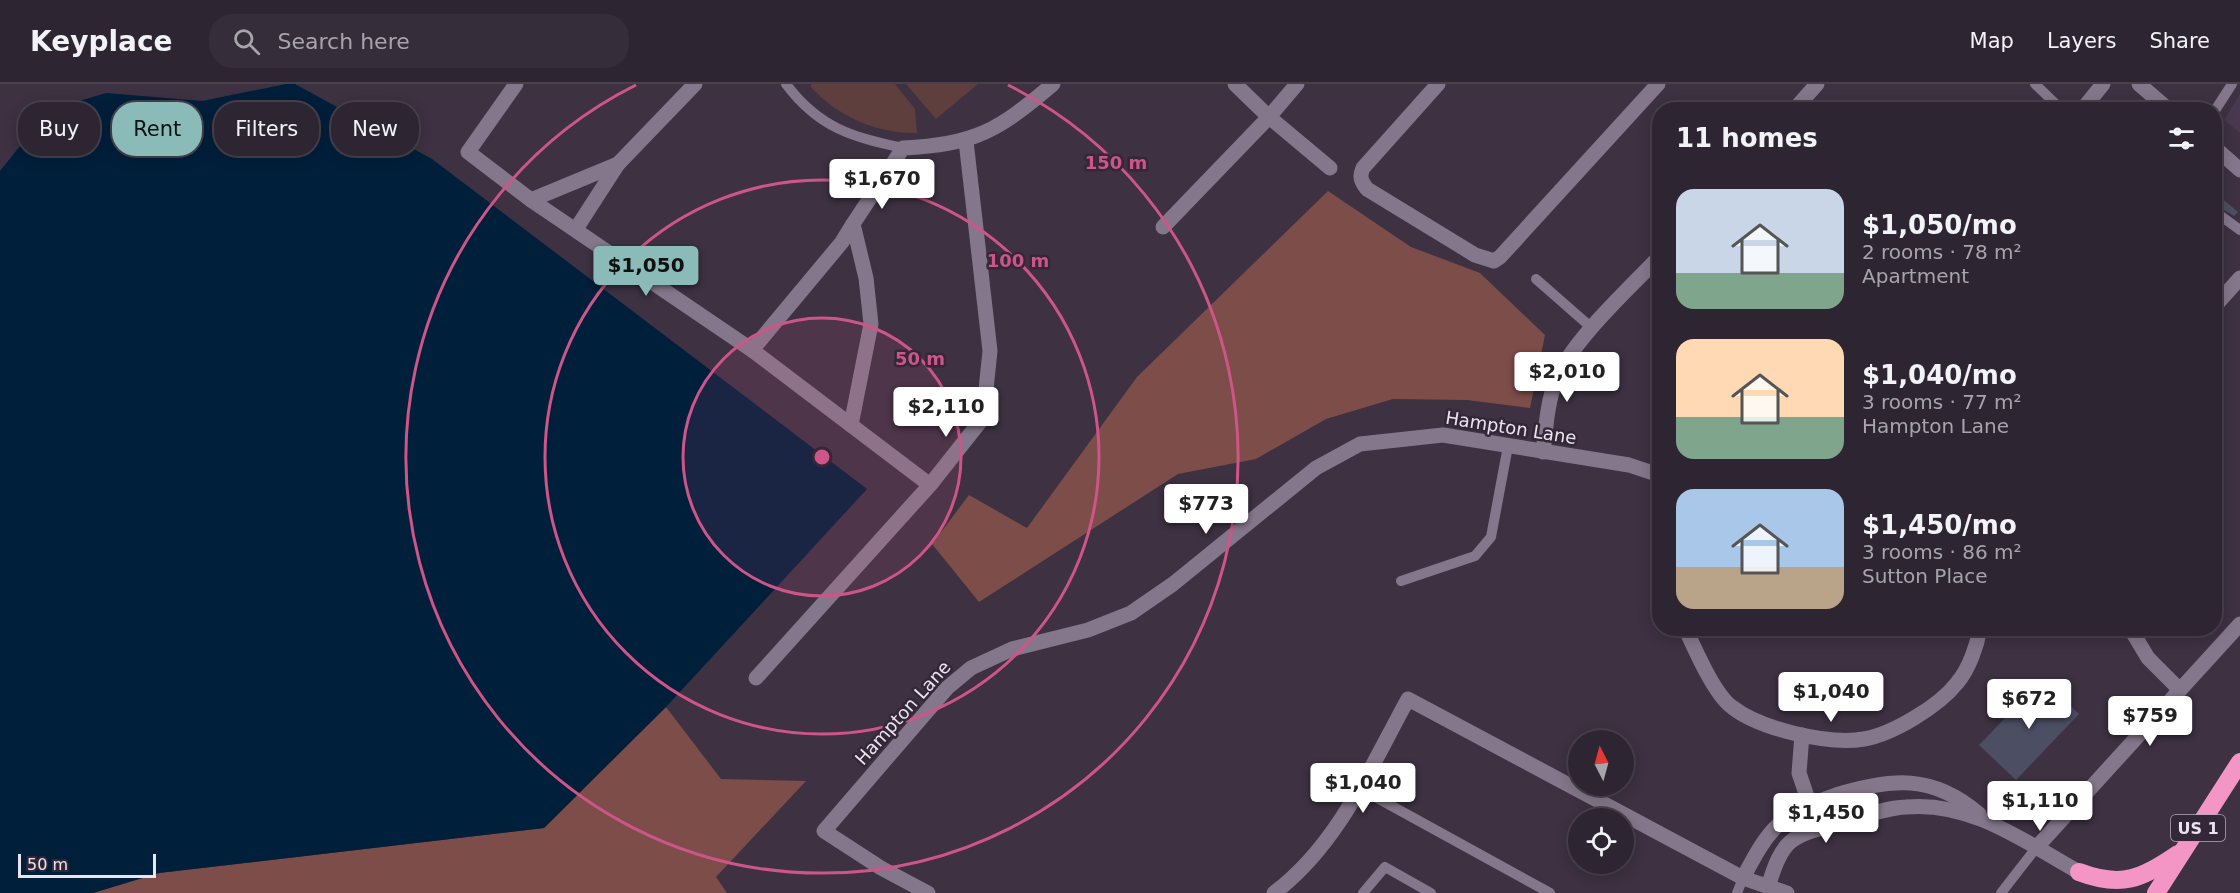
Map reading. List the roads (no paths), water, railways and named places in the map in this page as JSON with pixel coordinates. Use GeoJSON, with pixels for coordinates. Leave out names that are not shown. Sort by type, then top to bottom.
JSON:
{"type":"FeatureCollection","features":[{"type":"Feature","properties":{"kind":"highway","name":"US 1"},"geometry":{"type":"LineString","coordinates":[[2156,893],[2240,762]]}},
{"type":"Feature","properties":{"kind":"highway"},"geometry":{"type":"LineString","coordinates":[[2079,872],[2104,880],[2125,881],[2148,873],[2184,849]]}},
{"type":"Feature","properties":{"kind":"highway"},"geometry":{"type":"LineString","coordinates":[[2079,872],[2100,893]]}},
{"type":"Feature","properties":{"kind":"street"},"geometry":{"type":"LineString","coordinates":[[516,84],[468,152],[531,200],[752,350],[930,485]]}},
{"type":"Feature","properties":{"kind":"street"},"geometry":{"type":"LineString","coordinates":[[576,229],[618,165],[695,84]]}},
{"type":"Feature","properties":{"kind":"street"},"geometry":{"type":"LineString","coordinates":[[752,350],[842,242],[903,148],[966,141],[1000,126],[1053,84]]}},
{"type":"Feature","properties":{"kind":"street"},"geometry":{"type":"LineString","coordinates":[[1235,84],[1269,117],[1330,168]]}},
{"type":"Feature","properties":{"kind":"street"},"geometry":{"type":"LineString","coordinates":[[1163,227],[1269,117],[1297,84]]}},
{"type":"Feature","properties":{"kind":"street"},"geometry":{"type":"LineString","coordinates":[[1438,84],[1363,168],[1360,175],[1361,182],[1366,189],[1475,255],[1494,261],[1658,84]]}},
{"type":"Feature","properties":{"kind":"street"},"geometry":{"type":"LineString","coordinates":[[1801,102],[1817,84]]}},
{"type":"Feature","properties":{"kind":"street"},"geometry":{"type":"LineString","coordinates":[[2088,102],[2103,84]]}},
{"type":"Feature","properties":{"kind":"street"},"geometry":{"type":"LineString","coordinates":[[2139,84],[2160,102]]}},
{"type":"Feature","properties":{"kind":"street"},"geometry":{"type":"LineString","coordinates":[[756,678],[930,485],[983,418],[990,351],[966,141]]}},
{"type":"Feature","properties":{"kind":"street"},"geometry":{"type":"LineString","coordinates":[[2222,159],[2240,170]]}},
{"type":"Feature","properties":{"kind":"street"},"geometry":{"type":"LineString","coordinates":[[531,200],[618,165]]}},
{"type":"Feature","properties":{"kind":"street"},"geometry":{"type":"LineString","coordinates":[[851,425],[871,324],[866,278],[853,224]]}},
{"type":"Feature","properties":{"kind":"street"},"geometry":{"type":"LineString","coordinates":[[1543,452],[1550,405],[1557,378],[1569,357],[1652,264]]}},
{"type":"Feature","properties":{"kind":"street"},"geometry":{"type":"LineString","coordinates":[[2222,298],[2240,278]]}},
{"type":"Feature","properties":{"kind":"street","name":"Hampton Lane"},"geometry":{"type":"LineString","coordinates":[[928,893],[881,868],[824,831],[948,688],[971,668],[1012,649],[1088,630],[1131,613],[1173,584],[1316,468],[1360,444],[1443,435],[1629,465],[1652,473]]}},
{"type":"Feature","properties":{"kind":"street"},"geometry":{"type":"LineString","coordinates":[[2036,848],[2240,624]]}},
{"type":"Feature","properties":{"kind":"street"},"geometry":{"type":"LineString","coordinates":[[1689,636],[1705,670],[1731,707],[1771,726],[1802,735],[1834,740],[1865,739],[1887,732],[1924,711],[1958,683],[1977,644],[1978,636]]}},
{"type":"Feature","properties":{"kind":"street"},"geometry":{"type":"LineString","coordinates":[[2135,636],[2148,658],[2180,690]]}},
{"type":"Feature","properties":{"kind":"street"},"geometry":{"type":"LineString","coordinates":[[1274,893],[1299,874],[1324,846],[1408,699],[1743,878],[1786,893]]}},
{"type":"Feature","properties":{"kind":"street"},"geometry":{"type":"LineString","coordinates":[[1802,735],[1798,773],[1818,829]]}},
{"type":"Feature","properties":{"kind":"street"},"geometry":{"type":"LineString","coordinates":[[1743,878],[1770,833],[1790,815],[1809,805],[1866,786],[1886,782],[1920,784],[1941,789],[1967,804],[1986,820],[2079,872]]}},
{"type":"Feature","properties":{"kind":"street"},"geometry":{"type":"LineString","coordinates":[[1886,782],[1890,809]]}},
{"type":"Feature","properties":{"kind":"street"},"geometry":{"type":"LineString","coordinates":[[1768,887],[1777,858],[1786,844],[1800,835],[1818,829],[1890,809],[1916,806],[1940,808],[1986,820]]}},
{"type":"Feature","properties":{"kind":"lane"},"geometry":{"type":"LineString","coordinates":[[786,84],[799,101],[816,117],[845,134],[903,148]]}},
{"type":"Feature","properties":{"kind":"lane"},"geometry":{"type":"LineString","coordinates":[[2035,84],[2054,102]]}},
{"type":"Feature","properties":{"kind":"lane"},"geometry":{"type":"LineString","coordinates":[[2220,102],[2232,84]]}},
{"type":"Feature","properties":{"kind":"lane"},"geometry":{"type":"LineString","coordinates":[[2222,216],[2239,228]]}},
{"type":"Feature","properties":{"kind":"lane"},"geometry":{"type":"LineString","coordinates":[[1536,279],[1593,329]]}},
{"type":"Feature","properties":{"kind":"lane"},"geometry":{"type":"LineString","coordinates":[[1401,581],[1475,556],[1491,537],[1508,446]]}},
{"type":"Feature","properties":{"kind":"lane"},"geometry":{"type":"LineString","coordinates":[[1359,788],[1550,893]]}},
{"type":"Feature","properties":{"kind":"lane"},"geometry":{"type":"LineString","coordinates":[[2001,893],[2036,848]]}},
{"type":"Feature","properties":{"kind":"lane"},"geometry":{"type":"LineString","coordinates":[[1363,893],[1385,867],[1431,893]]}},
{"type":"Feature","properties":{"kind":"lane"},"geometry":{"type":"LineString","coordinates":[[1737,893],[1743,878]]}},
{"type":"Feature","properties":{"kind":"water"},"geometry":{"type":"Polygon","coordinates":[[[295,84],[331,104],[331,156],[419,156],[419,152],[432,159],[867,489],[666,707],[544,828],[159,873],[93,893],[0,893],[0,171],[18,148],[18,156],[100,156],[100,102],[76,102],[106,93],[202,101],[295,84]]]}}]}
